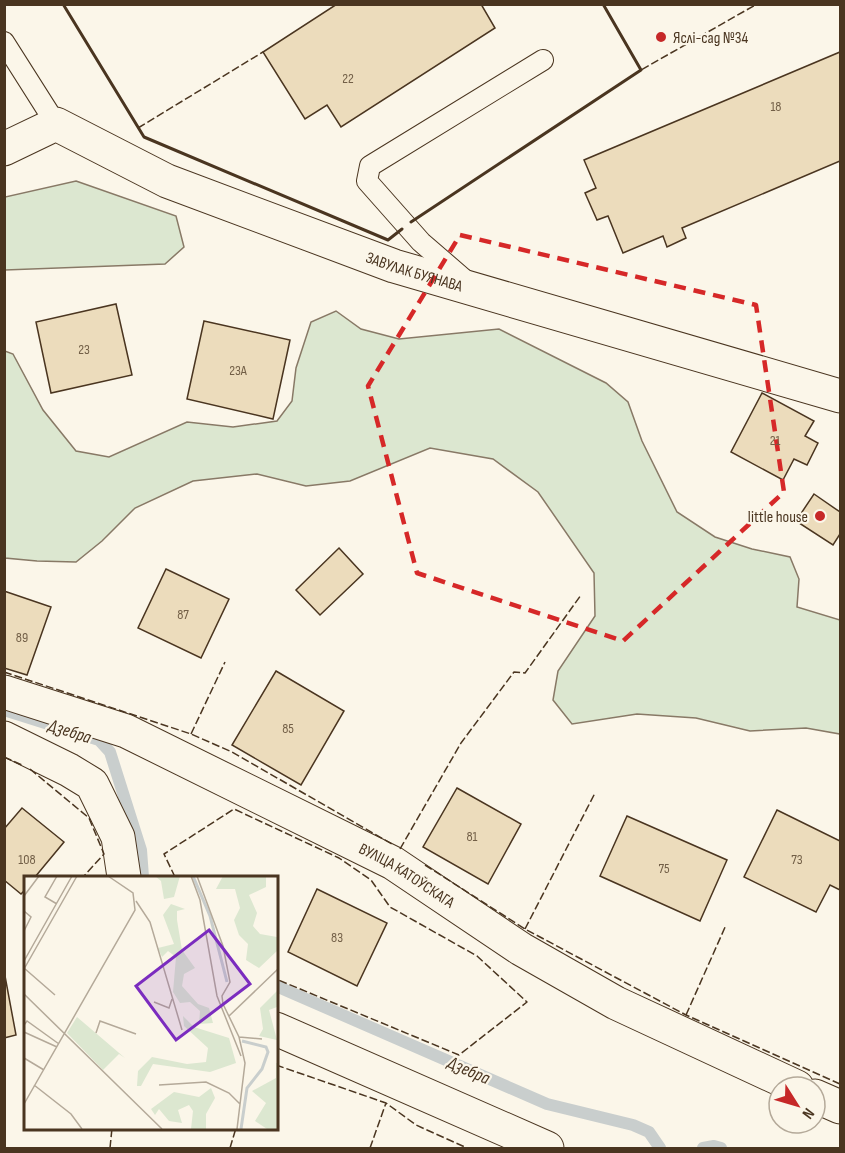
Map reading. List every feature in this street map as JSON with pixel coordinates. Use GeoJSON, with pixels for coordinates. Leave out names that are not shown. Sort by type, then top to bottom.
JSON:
{"type":"FeatureCollection","features":[{"type":"Feature","properties":{"kind":"street"},"geometry":{"type":"LineString","coordinates":[[4,149],[56,124]]}},
{"type":"Feature","properties":{"kind":"street","name":"ЗАВУЛАК БУЯНАВА"},"geometry":{"type":"LineString","coordinates":[[56,124],[167,181],[394,266],[840,396]]}},
{"type":"Feature","properties":{"kind":"street","name":"ВУЛІЦА КАТОЎСКАГА"},"geometry":{"type":"LineString","coordinates":[[4,692],[126,731],[393,863],[521,949],[616,1003],[770,1075]]}},
{"type":"Feature","properties":{"kind":"street"},"geometry":{"type":"LineString","coordinates":[[4,738],[92,784],[118,837],[124,876]]}},
{"type":"Feature","properties":{"kind":"street"},"geometry":{"type":"LineString","coordinates":[[278,1030],[547,1149]]}},
{"type":"Feature","properties":{"kind":"lane"},"geometry":{"type":"LineString","coordinates":[[4,42],[56,124]]}},
{"type":"Feature","properties":{"kind":"lane"},"geometry":{"type":"LineString","coordinates":[[475,289],[421,242],[367,181],[370,166],[543,60]]}},
{"type":"Feature","properties":{"kind":"highlighted area"},"geometry":{"type":"Polygon","coordinates":[[[460,235],[756,305],[784,492],[623,641],[417,573],[368,386],[460,235]]]}},
{"type":"Feature","properties":{"kind":"green space"},"geometry":{"type":"Polygon","coordinates":[[[76,181],[176,216],[184,247],[165,264],[5,270],[5,197],[76,181]]]}},
{"type":"Feature","properties":{"kind":"green space"},"geometry":{"type":"Polygon","coordinates":[[[336,311],[361,329],[399,339],[499,329],[606,383],[628,402],[642,441],[677,512],[715,537],[752,549],[790,557],[799,579],[797,607],[840,620],[840,734],[806,728],[750,731],[696,718],[637,714],[572,724],[553,700],[558,671],[595,616],[594,573],[538,492],[493,459],[430,448],[350,481],[306,486],[257,474],[193,481],[135,508],[102,541],[76,562],[5,558],[5,351],[13,354],[43,410],[76,451],[109,457],[187,422],[233,427],[277,421],[292,401],[296,368],[311,322],[336,311]]]}},
{"type":"Feature","properties":{"kind":"building"},"geometry":{"type":"Polygon","coordinates":[[[337,4],[481,4],[495,28],[341,127],[327,105],[305,119],[263,52],[337,4]]]}},
{"type":"Feature","properties":{"kind":"building"},"geometry":{"type":"Polygon","coordinates":[[[840,52],[840,161],[682,228],[686,238],[667,247],[663,236],[623,253],[608,216],[597,220],[585,193],[596,188],[584,160],[840,52]]]}},
{"type":"Feature","properties":{"kind":"building"},"geometry":{"type":"Polygon","coordinates":[[[116,304],[132,375],[51,393],[36,322],[116,304]]]}},
{"type":"Feature","properties":{"kind":"building"},"geometry":{"type":"Polygon","coordinates":[[[204,321],[290,340],[273,419],[187,399],[204,321]]]}},
{"type":"Feature","properties":{"kind":"building"},"geometry":{"type":"Polygon","coordinates":[[[762,393],[814,421],[805,436],[818,443],[807,465],[794,459],[783,480],[731,452],[762,393]]]}},
{"type":"Feature","properties":{"kind":"building","name":"little house"},"geometry":{"type":"Polygon","coordinates":[[[814,494],[840,512],[840,534],[833,545],[796,521],[814,494]]]}},
{"type":"Feature","properties":{"kind":"building"},"geometry":{"type":"Polygon","coordinates":[[[339,548],[363,574],[320,615],[296,590],[339,548]]]}},
{"type":"Feature","properties":{"kind":"building"},"geometry":{"type":"Polygon","coordinates":[[[166,569],[229,599],[201,658],[138,628],[166,569]]]}},
{"type":"Feature","properties":{"kind":"building"},"geometry":{"type":"Polygon","coordinates":[[[4,591],[51,607],[27,675],[4,668],[4,591]]]}},
{"type":"Feature","properties":{"kind":"building"},"geometry":{"type":"Polygon","coordinates":[[[276,671],[344,711],[301,785],[232,745],[276,671]]]}},
{"type":"Feature","properties":{"kind":"building"},"geometry":{"type":"Polygon","coordinates":[[[457,788],[521,824],[488,884],[423,847],[457,788]]]}},
{"type":"Feature","properties":{"kind":"building"},"geometry":{"type":"Polygon","coordinates":[[[22,808],[64,842],[36,876],[24,876],[24,891],[21,894],[4,880],[4,829],[22,808]]]}},
{"type":"Feature","properties":{"kind":"building"},"geometry":{"type":"Polygon","coordinates":[[[777,810],[840,841],[840,890],[830,885],[816,912],[744,877],[777,810]]]}},
{"type":"Feature","properties":{"kind":"building"},"geometry":{"type":"Polygon","coordinates":[[[627,816],[727,860],[700,921],[600,876],[627,816]]]}},
{"type":"Feature","properties":{"kind":"building"},"geometry":{"type":"Polygon","coordinates":[[[317,889],[387,923],[357,986],[288,952],[317,889]]]}},
{"type":"Feature","properties":{"kind":"building"},"geometry":{"type":"Polygon","coordinates":[[[4,977],[16,1035],[4,1038],[4,977]]]}},
{"type":"Feature","properties":{"kind":"waterway","name":"Дзебра"},"geometry":{"type":"LineString","coordinates":[[4,710],[99,740],[110,752],[141,850],[143,876]]}},
{"type":"Feature","properties":{"kind":"waterway","name":"Дзебра"},"geometry":{"type":"LineString","coordinates":[[278,987],[547,1104],[633,1125],[649,1132],[660,1148]]}},
{"type":"Feature","properties":{"kind":"waterway","name":"Дзебра"},"geometry":{"type":"LineString","coordinates":[[703,1148],[714,1146],[721,1148]]}},
{"type":"Feature","properties":{"kind":"fence"},"geometry":{"type":"LineString","coordinates":[[603,4],[641,70],[757,4]]}},
{"type":"Feature","properties":{"kind":"fence"},"geometry":{"type":"LineString","coordinates":[[138,128],[263,52]]}},
{"type":"Feature","properties":{"kind":"fence"},"geometry":{"type":"LineString","coordinates":[[400,849],[461,743],[514,672],[525,673],[581,595]]}},
{"type":"Feature","properties":{"kind":"fence"},"geometry":{"type":"LineString","coordinates":[[191,734],[225,662]]}},
{"type":"Feature","properties":{"kind":"fence"},"geometry":{"type":"LineString","coordinates":[[4,672],[191,734],[232,752],[392,844]]}},
{"type":"Feature","properties":{"kind":"fence"},"geometry":{"type":"LineString","coordinates":[[4,757],[22,765]]}},
{"type":"Feature","properties":{"kind":"fence"},"geometry":{"type":"LineString","coordinates":[[30,769],[89,818],[104,854],[84,876]]}},
{"type":"Feature","properties":{"kind":"fence"},"geometry":{"type":"LineString","coordinates":[[525,929],[595,793]]}},
{"type":"Feature","properties":{"kind":"fence"},"geometry":{"type":"LineString","coordinates":[[175,876],[164,854],[234,809],[339,858],[371,880],[390,907],[477,956],[527,1002],[459,1055],[278,980]]}},
{"type":"Feature","properties":{"kind":"fence"},"geometry":{"type":"LineString","coordinates":[[425,865],[525,929],[686,1015],[840,1084]]}},
{"type":"Feature","properties":{"kind":"fence"},"geometry":{"type":"LineString","coordinates":[[686,1015],[726,925]]}},
{"type":"Feature","properties":{"kind":"fence"},"geometry":{"type":"LineString","coordinates":[[278,1066],[386,1103],[416,1125],[467,1148]]}},
{"type":"Feature","properties":{"kind":"fence"},"geometry":{"type":"LineString","coordinates":[[370,1148],[386,1103]]}},
{"type":"Feature","properties":{"kind":"fence"},"geometry":{"type":"LineString","coordinates":[[110,1148],[112,1129]]}},
{"type":"Feature","properties":{"kind":"fence"},"geometry":{"type":"LineString","coordinates":[[230,1148],[236,1129]]}},
{"type":"Feature","properties":{"kind":"wall"},"geometry":{"type":"LineString","coordinates":[[63,4],[144,137],[388,240],[402,229]]}},
{"type":"Feature","properties":{"kind":"wall"},"geometry":{"type":"LineString","coordinates":[[411,222],[641,70],[603,4]]}},
{"type":"Feature","properties":{"kind":"place","name":"Яслі-сад №34"},"geometry":{"type":"Point","coordinates":[661,37]}},
{"type":"Feature","properties":{"kind":"place","name":"little house"},"geometry":{"type":"Point","coordinates":[820,516]}}]}
